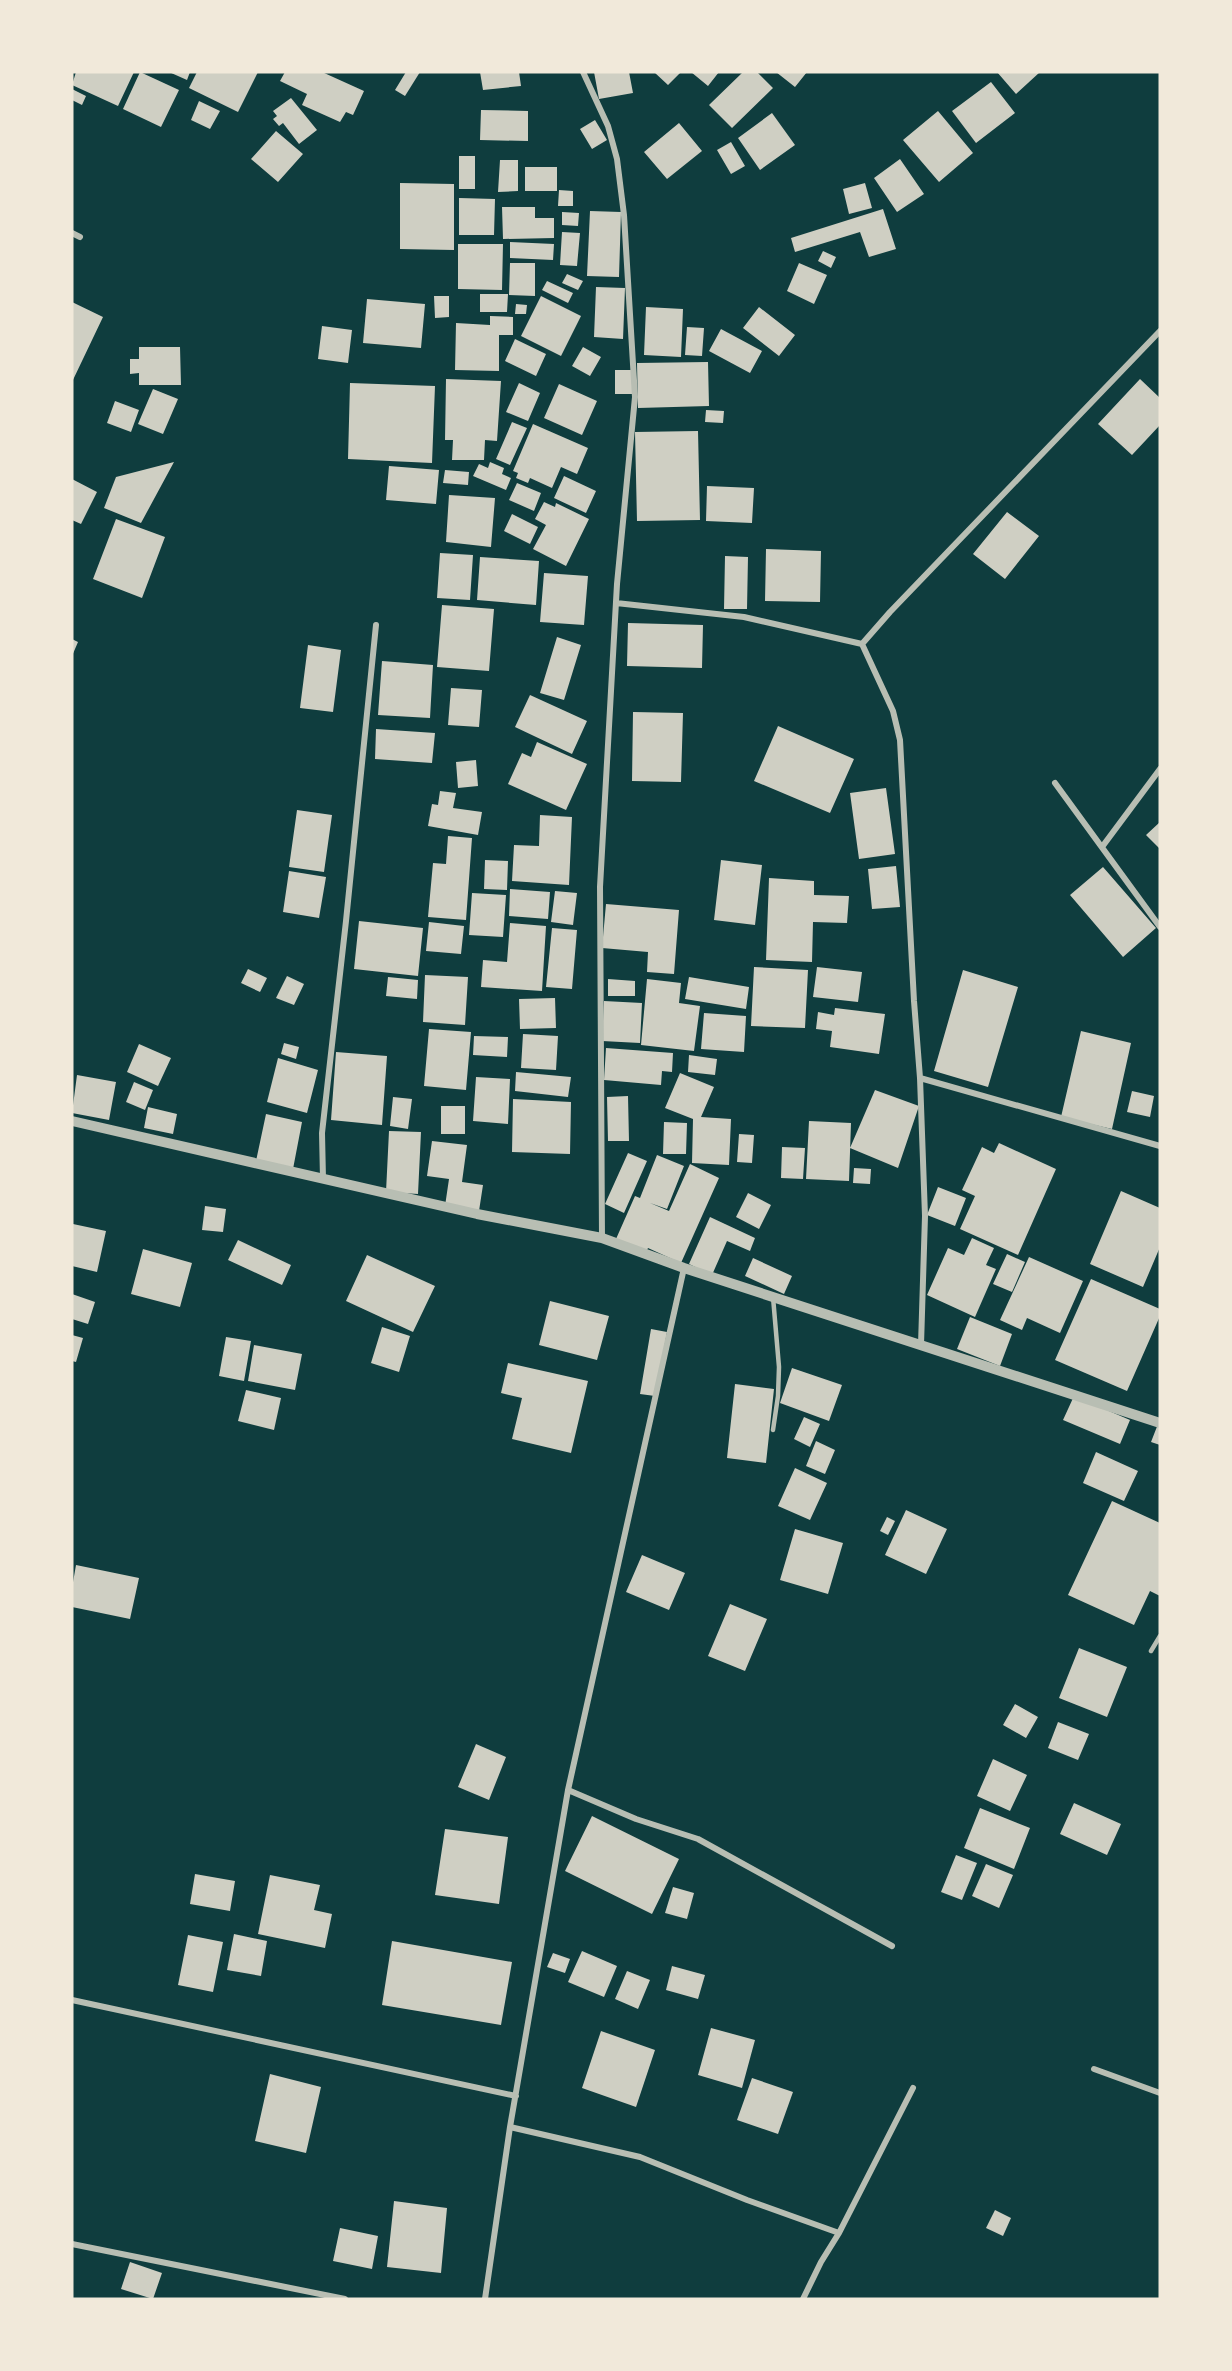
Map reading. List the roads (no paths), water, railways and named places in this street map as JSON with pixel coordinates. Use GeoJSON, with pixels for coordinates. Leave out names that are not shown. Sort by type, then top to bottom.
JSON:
{"type":"FeatureCollection","features":[{"type":"Feature","properties":{"kind":"street"},"geometry":{"type":"LineString","coordinates":[[584,72],[608,126],[617,159],[624,215],[635,397],[616,603],[600,887],[602,1238]]}},
{"type":"Feature","properties":{"kind":"street"},"geometry":{"type":"LineString","coordinates":[[72,233],[80,237]]}},
{"type":"Feature","properties":{"kind":"street"},"geometry":{"type":"LineString","coordinates":[[862,644],[898,603],[1160,331]]}},
{"type":"Feature","properties":{"kind":"street"},"geometry":{"type":"LineString","coordinates":[[616,603],[744,617],[862,644]]}},
{"type":"Feature","properties":{"kind":"street"},"geometry":{"type":"LineString","coordinates":[[322,1179],[322,1133],[376,625]]}},
{"type":"Feature","properties":{"kind":"street"},"geometry":{"type":"LineString","coordinates":[[862,644],[893,711],[900,740],[920,1078],[925,1216],[921,1345]]}},
{"type":"Feature","properties":{"kind":"street"},"geometry":{"type":"LineString","coordinates":[[1102,847],[1160,769]]}},
{"type":"Feature","properties":{"kind":"street"},"geometry":{"type":"LineString","coordinates":[[1055,783],[1160,927]]}},
{"type":"Feature","properties":{"kind":"street"},"geometry":{"type":"LineString","coordinates":[[920,1078],[1160,1146]]}},
{"type":"Feature","properties":{"kind":"street"},"geometry":{"type":"LineString","coordinates":[[72,1121],[477,1214],[602,1238],[684,1269],[1160,1423]]}},
{"type":"Feature","properties":{"kind":"street"},"geometry":{"type":"LineString","coordinates":[[484,2299],[510,2127],[568,1790],[684,1269]]}},
{"type":"Feature","properties":{"kind":"street"},"geometry":{"type":"LineString","coordinates":[[568,1790],[636,1819],[698,1839],[892,1946]]}},
{"type":"Feature","properties":{"kind":"street"},"geometry":{"type":"LineString","coordinates":[[72,2000],[516,2096]]}},
{"type":"Feature","properties":{"kind":"street"},"geometry":{"type":"LineString","coordinates":[[1094,2069],[1160,2093]]}},
{"type":"Feature","properties":{"kind":"street"},"geometry":{"type":"LineString","coordinates":[[803,2299],[913,2088]]}},
{"type":"Feature","properties":{"kind":"street"},"geometry":{"type":"LineString","coordinates":[[510,2127],[640,2157],[747,2200],[839,2233]]}},
{"type":"Feature","properties":{"kind":"street"},"geometry":{"type":"LineString","coordinates":[[72,2244],[345,2299]]}},
{"type":"Feature","properties":{"kind":"lane"},"geometry":{"type":"LineString","coordinates":[[773,1297],[779,1367],[773,1430]]}},
{"type":"Feature","properties":{"kind":"lane"},"geometry":{"type":"LineString","coordinates":[[1151,1651],[1160,1636]]}}]}
